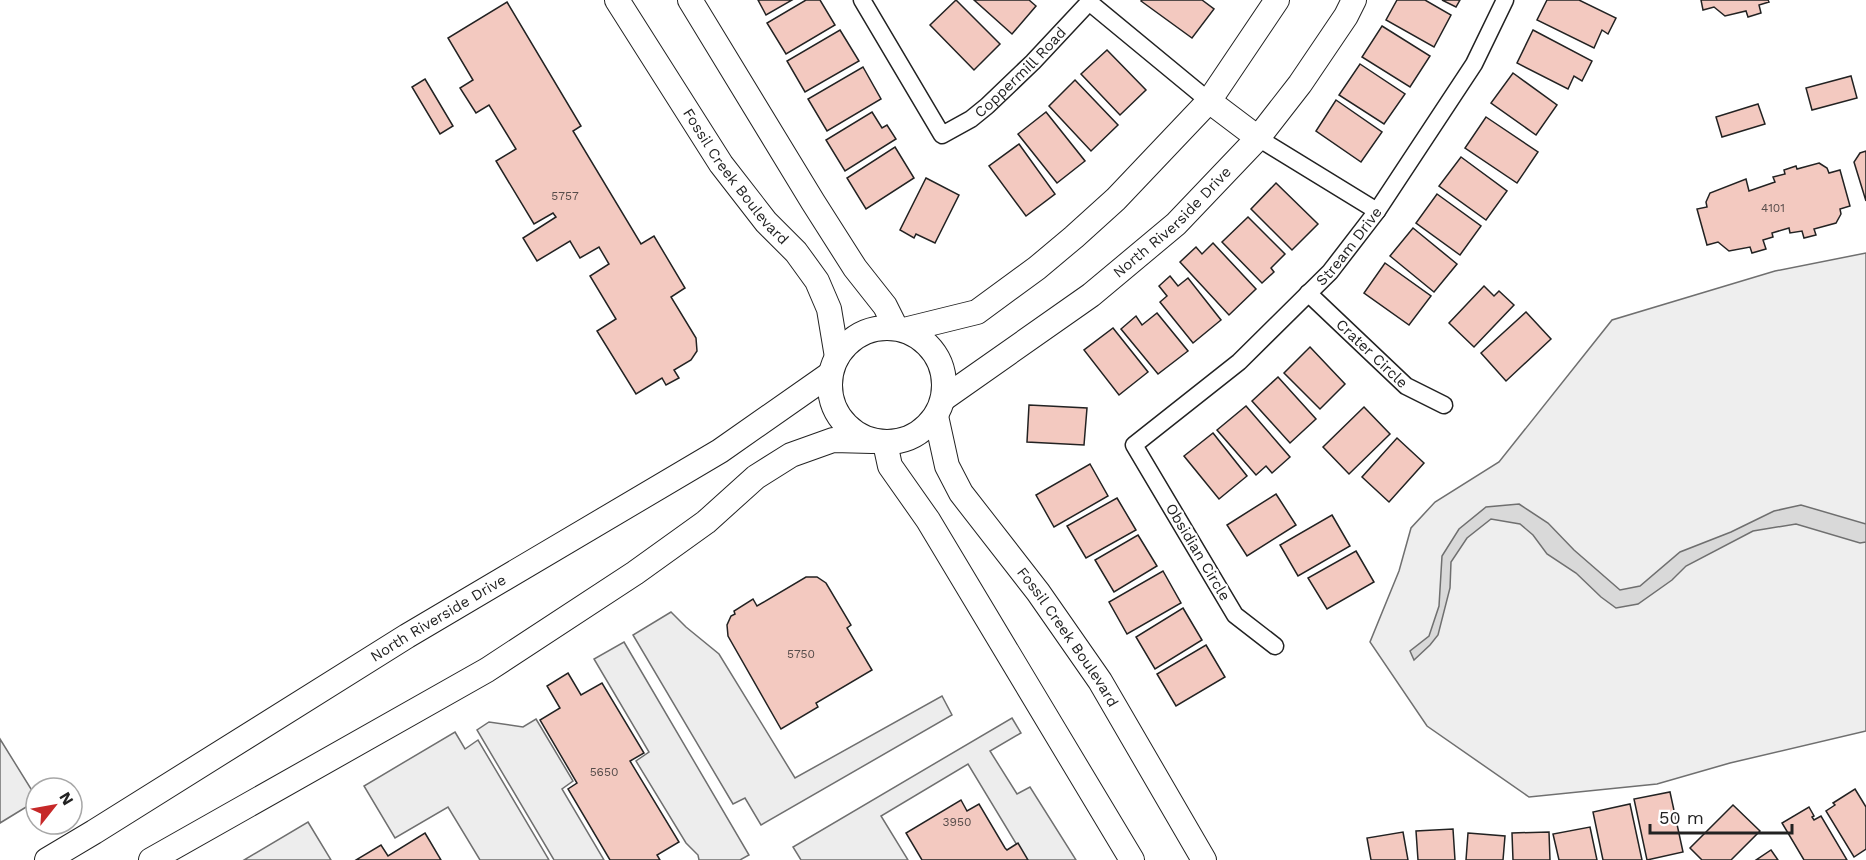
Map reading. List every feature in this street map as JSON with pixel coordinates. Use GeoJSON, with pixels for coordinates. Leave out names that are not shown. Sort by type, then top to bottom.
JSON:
{"type":"FeatureCollection","features":[{"type":"Feature","properties":{"kind":"main road","name":"Fossil Creek Boulevard"},"geometry":{"type":"LineString","coordinates":[[617,0],[721,164],[766,222],[796,252],[817,281],[829,309],[834,365]]}},
{"type":"Feature","properties":{"kind":"main road"},"geometry":{"type":"LineString","coordinates":[[151,860],[487,670],[635,573],[706,522],[756,477],[791,455],[833,441],[900,442],[926,428],[940,407],[945,382],[941,365],[932,350],[919,338],[900,329],[855,268],[690,0]]}},
{"type":"Feature","properties":{"kind":"main road"},"geometry":{"type":"LineString","coordinates":[[1132,860],[928,520],[890,466],[878,442],[856,434],[843,423],[834,408],[830,391],[834,365],[845,345],[868,331],[882,328],[900,329],[977,312],[1037,267],[1116,199],[1209,101],[1277,0]]}},
{"type":"Feature","properties":{"kind":"main road","name":"North Riverside Drive"},"geometry":{"type":"LineString","coordinates":[[940,407],[1091,295],[1176,224],[1258,138],[1300,84],[1346,16],[1354,0]]}},
{"type":"Feature","properties":{"kind":"main road"},"geometry":{"type":"LineString","coordinates":[[1209,101],[1258,138]]}},
{"type":"Feature","properties":{"kind":"main road","name":"North Riverside Drive"},"geometry":{"type":"LineString","coordinates":[[46,860],[407,636],[720,451],[834,365]]}},
{"type":"Feature","properties":{"kind":"main road","name":"Fossil Creek Boulevard"},"geometry":{"type":"LineString","coordinates":[[940,407],[947,466],[961,493],[1038,592],[1100,681],[1204,860]]}},
{"type":"Feature","properties":{"kind":"street","name":"Coppermill Road"},"geometry":{"type":"LineString","coordinates":[[862,0],[942,135],[971,119],[987,106],[1033,62],[1090,1]]}},
{"type":"Feature","properties":{"kind":"street","name":"Stream Drive"},"geometry":{"type":"LineString","coordinates":[[1134,445],[1239,362],[1330,272],[1377,212],[1474,64],[1505,0]]}},
{"type":"Feature","properties":{"kind":"street"},"geometry":{"type":"LineString","coordinates":[[1090,1],[1209,101]]}},
{"type":"Feature","properties":{"kind":"street"},"geometry":{"type":"LineString","coordinates":[[1258,138],[1377,212]]}},
{"type":"Feature","properties":{"kind":"street","name":"Crater Circle"},"geometry":{"type":"LineString","coordinates":[[1308,293],[1406,386],[1444,405]]}},
{"type":"Feature","properties":{"kind":"street","name":"Obsidian Circle"},"geometry":{"type":"LineString","coordinates":[[1134,445],[1235,615],[1275,646]]}},
{"type":"Feature","properties":{"kind":"shaded area"},"geometry":{"type":"Polygon","coordinates":[[[1866,253],[1866,731],[1730,763],[1657,784],[1529,797],[1427,726],[1370,642],[1399,571],[1411,528],[1435,502],[1499,462],[1612,320],[1775,271],[1866,253]]]}},
{"type":"Feature","properties":{"kind":"shaded area"},"geometry":{"type":"Polygon","coordinates":[[[1519,504],[1548,523],[1574,550],[1620,590],[1640,586],[1680,552],[1731,532],[1774,511],[1801,505],[1866,524],[1866,542],[1860,543],[1796,524],[1753,531],[1686,566],[1672,580],[1638,604],[1616,608],[1576,573],[1547,554],[1533,535],[1520,524],[1491,519],[1467,538],[1451,562],[1450,588],[1438,635],[1414,660],[1410,651],[1429,636],[1439,606],[1442,556],[1459,529],[1486,507],[1519,504]]]}},
{"type":"Feature","properties":{"kind":"shaded area"},"geometry":{"type":"Polygon","coordinates":[[[671,612],[719,654],[795,778],[942,696],[952,715],[761,825],[745,798],[733,804],[633,635],[671,612]]]}},
{"type":"Feature","properties":{"kind":"shaded area"},"geometry":{"type":"Polygon","coordinates":[[[624,642],[749,855],[740,860],[699,860],[698,855],[686,843],[636,761],[649,752],[594,659],[624,642]]]}},
{"type":"Feature","properties":{"kind":"shaded area"},"geometry":{"type":"Polygon","coordinates":[[[1012,718],[1021,733],[990,751],[1017,794],[1030,787],[1076,860],[1026,860],[968,764],[881,816],[908,860],[801,860],[793,847],[1012,718]]]}},
{"type":"Feature","properties":{"kind":"shaded area"},"geometry":{"type":"Polygon","coordinates":[[[536,719],[573,781],[562,789],[604,860],[554,860],[477,730],[489,722],[523,727],[536,719]]]}},
{"type":"Feature","properties":{"kind":"shaded area"},"geometry":{"type":"Polygon","coordinates":[[[455,732],[465,749],[478,740],[549,860],[480,860],[448,807],[395,838],[364,786],[455,732]]]}},
{"type":"Feature","properties":{"kind":"shaded area"},"geometry":{"type":"Polygon","coordinates":[[[0,739],[24,778],[24,808],[0,823],[0,739]]]}},
{"type":"Feature","properties":{"kind":"shaded area"},"geometry":{"type":"Polygon","coordinates":[[[308,822],[331,860],[244,860],[308,822]]]}},
{"type":"Feature","properties":{"kind":"building"},"geometry":{"type":"Polygon","coordinates":[[[758,0],[792,0],[766,15],[758,0]]]}},
{"type":"Feature","properties":{"kind":"building"},"geometry":{"type":"Polygon","coordinates":[[[806,0],[820,0],[835,25],[786,54],[767,23],[806,0]]]}},
{"type":"Feature","properties":{"kind":"building"},"geometry":{"type":"Polygon","coordinates":[[[956,0],[1000,44],[974,70],[930,25],[956,0]]]}},
{"type":"Feature","properties":{"kind":"building"},"geometry":{"type":"Polygon","coordinates":[[[974,0],[1029,0],[1036,6],[1012,34],[974,0]]]}},
{"type":"Feature","properties":{"kind":"building"},"geometry":{"type":"Polygon","coordinates":[[[1142,0],[1202,0],[1214,9],[1192,38],[1142,0]]]}},
{"type":"Feature","properties":{"kind":"building"},"geometry":{"type":"Polygon","coordinates":[[[1397,0],[1425,0],[1451,15],[1434,47],[1386,20],[1397,0]]]}},
{"type":"Feature","properties":{"kind":"building"},"geometry":{"type":"Polygon","coordinates":[[[1442,0],[1460,0],[1456,7],[1442,0]]]}},
{"type":"Feature","properties":{"kind":"building"},"geometry":{"type":"Polygon","coordinates":[[[1547,0],[1579,0],[1616,18],[1608,34],[1602,30],[1594,48],[1537,20],[1547,0]]]}},
{"type":"Feature","properties":{"kind":"building"},"geometry":{"type":"Polygon","coordinates":[[[1701,0],[1768,0],[1769,2],[1759,5],[1761,13],[1748,17],[1746,11],[1725,16],[1714,7],[1703,10],[1701,0]]]}},
{"type":"Feature","properties":{"kind":"building"},"geometry":{"type":"Polygon","coordinates":[[[507,2],[581,126],[573,131],[641,244],[654,236],[685,288],[671,297],[696,338],[697,351],[691,360],[674,370],[679,378],[666,385],[662,378],[636,394],[597,331],[616,319],[590,276],[609,264],[599,247],[580,258],[570,241],[537,261],[523,238],[556,217],[553,213],[534,224],[496,161],[516,149],[489,105],[476,113],[460,88],[473,80],[448,38],[507,2]]]}},
{"type":"Feature","properties":{"kind":"building"},"geometry":{"type":"Polygon","coordinates":[[[1382,26],[1430,56],[1410,87],[1362,57],[1382,26]]]}},
{"type":"Feature","properties":{"kind":"building"},"geometry":{"type":"Polygon","coordinates":[[[840,30],[859,61],[805,92],[787,61],[840,30]]]}},
{"type":"Feature","properties":{"kind":"building"},"geometry":{"type":"Polygon","coordinates":[[[1533,30],[1592,61],[1582,81],[1574,76],[1568,89],[1517,63],[1533,30]]]}},
{"type":"Feature","properties":{"kind":"building"},"geometry":{"type":"Polygon","coordinates":[[[1107,50],[1146,90],[1120,115],[1081,74],[1107,50]]]}},
{"type":"Feature","properties":{"kind":"building"},"geometry":{"type":"Polygon","coordinates":[[[1360,64],[1405,94],[1384,124],[1339,95],[1360,64]]]}},
{"type":"Feature","properties":{"kind":"building"},"geometry":{"type":"Polygon","coordinates":[[[863,67],[881,99],[827,131],[808,99],[863,67]]]}},
{"type":"Feature","properties":{"kind":"building"},"geometry":{"type":"Polygon","coordinates":[[[1513,73],[1557,105],[1536,135],[1491,103],[1513,73]]]}},
{"type":"Feature","properties":{"kind":"building"},"geometry":{"type":"Polygon","coordinates":[[[1851,76],[1857,98],[1812,110],[1806,88],[1851,76]]]}},
{"type":"Feature","properties":{"kind":"building"},"geometry":{"type":"Polygon","coordinates":[[[425,79],[453,126],[440,134],[412,87],[425,79]]]}},
{"type":"Feature","properties":{"kind":"building"},"geometry":{"type":"Polygon","coordinates":[[[1075,80],[1118,125],[1091,151],[1049,106],[1075,80]]]}},
{"type":"Feature","properties":{"kind":"building"},"geometry":{"type":"Polygon","coordinates":[[[1336,100],[1382,132],[1361,162],[1316,131],[1336,100]]]}},
{"type":"Feature","properties":{"kind":"building"},"geometry":{"type":"Polygon","coordinates":[[[1758,104],[1765,124],[1722,137],[1716,117],[1758,104]]]}},
{"type":"Feature","properties":{"kind":"building"},"geometry":{"type":"Polygon","coordinates":[[[872,112],[882,128],[887,125],[896,139],[845,171],[826,140],[872,112]]]}},
{"type":"Feature","properties":{"kind":"building"},"geometry":{"type":"Polygon","coordinates":[[[1046,112],[1085,161],[1057,183],[1018,134],[1046,112]]]}},
{"type":"Feature","properties":{"kind":"building"},"geometry":{"type":"Polygon","coordinates":[[[1486,117],[1538,152],[1517,183],[1465,148],[1486,117]]]}},
{"type":"Feature","properties":{"kind":"building"},"geometry":{"type":"Polygon","coordinates":[[[1019,144],[1055,194],[1026,216],[989,166],[1019,144]]]}},
{"type":"Feature","properties":{"kind":"building"},"geometry":{"type":"Polygon","coordinates":[[[895,147],[914,178],[866,209],[847,178],[895,147]]]}},
{"type":"Feature","properties":{"kind":"building"},"geometry":{"type":"Polygon","coordinates":[[[1866,151],[1866,201],[1854,162],[1860,153],[1866,151]]]}},
{"type":"Feature","properties":{"kind":"building"},"geometry":{"type":"Polygon","coordinates":[[[1461,157],[1507,191],[1486,220],[1439,186],[1461,157]]]}},
{"type":"Feature","properties":{"kind":"building"},"geometry":{"type":"Polygon","coordinates":[[[1819,163],[1827,168],[1829,173],[1840,170],[1850,206],[1840,209],[1841,214],[1836,223],[1814,229],[1816,235],[1804,238],[1802,231],[1790,233],[1789,228],[1772,233],[1773,237],[1763,240],[1766,249],[1752,253],[1750,247],[1729,251],[1718,242],[1707,245],[1697,209],[1707,207],[1706,202],[1710,193],[1746,179],[1749,191],[1775,182],[1773,177],[1785,174],[1784,170],[1819,163]]]}},
{"type":"Feature","properties":{"kind":"building"},"geometry":{"type":"Polygon","coordinates":[[[926,178],[959,195],[935,243],[916,234],[914,238],[900,230],[926,178]]]}},
{"type":"Feature","properties":{"kind":"building"},"geometry":{"type":"Polygon","coordinates":[[[1276,183],[1318,224],[1292,250],[1251,209],[1276,183]]]}},
{"type":"Feature","properties":{"kind":"building"},"geometry":{"type":"Polygon","coordinates":[[[1437,194],[1481,226],[1460,255],[1416,223],[1437,194]]]}},
{"type":"Feature","properties":{"kind":"building"},"geometry":{"type":"Polygon","coordinates":[[[1248,217],[1285,254],[1271,268],[1274,272],[1262,283],[1222,242],[1248,217]]]}},
{"type":"Feature","properties":{"kind":"building"},"geometry":{"type":"Polygon","coordinates":[[[1413,228],[1457,264],[1434,292],[1390,256],[1413,228]]]}},
{"type":"Feature","properties":{"kind":"building"},"geometry":{"type":"Polygon","coordinates":[[[1213,243],[1256,289],[1229,315],[1180,262],[1196,247],[1202,254],[1213,243]]]}},
{"type":"Feature","properties":{"kind":"building"},"geometry":{"type":"Polygon","coordinates":[[[1385,263],[1431,296],[1409,325],[1364,293],[1385,263]]]}},
{"type":"Feature","properties":{"kind":"building"},"geometry":{"type":"Polygon","coordinates":[[[1170,276],[1178,286],[1188,278],[1221,320],[1193,343],[1160,302],[1167,296],[1159,286],[1170,276]]]}},
{"type":"Feature","properties":{"kind":"building"},"geometry":{"type":"Polygon","coordinates":[[[1484,286],[1494,296],[1499,291],[1514,305],[1474,347],[1449,323],[1484,286]]]}},
{"type":"Feature","properties":{"kind":"building"},"geometry":{"type":"Polygon","coordinates":[[[1526,312],[1551,339],[1506,381],[1481,353],[1526,312]]]}},
{"type":"Feature","properties":{"kind":"building"},"geometry":{"type":"Polygon","coordinates":[[[1157,313],[1188,351],[1158,374],[1121,329],[1136,316],[1142,325],[1157,313]]]}},
{"type":"Feature","properties":{"kind":"building"},"geometry":{"type":"Polygon","coordinates":[[[1113,328],[1148,372],[1119,395],[1084,350],[1113,328]]]}},
{"type":"Feature","properties":{"kind":"building"},"geometry":{"type":"Polygon","coordinates":[[[1310,347],[1345,384],[1320,409],[1284,373],[1310,347]]]}},
{"type":"Feature","properties":{"kind":"building"},"geometry":{"type":"Polygon","coordinates":[[[1278,377],[1316,419],[1290,443],[1252,401],[1278,377]]]}},
{"type":"Feature","properties":{"kind":"building"},"geometry":{"type":"Polygon","coordinates":[[[1029,405],[1087,408],[1084,445],[1027,442],[1029,405]]]}},
{"type":"Feature","properties":{"kind":"building"},"geometry":{"type":"Polygon","coordinates":[[[1246,406],[1290,457],[1272,473],[1266,466],[1256,475],[1217,430],[1246,406]]]}},
{"type":"Feature","properties":{"kind":"building"},"geometry":{"type":"Polygon","coordinates":[[[1364,407],[1390,434],[1349,474],[1323,447],[1364,407]]]}},
{"type":"Feature","properties":{"kind":"building"},"geometry":{"type":"Polygon","coordinates":[[[1213,433],[1247,476],[1219,499],[1184,456],[1213,433]]]}},
{"type":"Feature","properties":{"kind":"building"},"geometry":{"type":"Polygon","coordinates":[[[1397,438],[1424,463],[1389,502],[1362,477],[1397,438]]]}},
{"type":"Feature","properties":{"kind":"building"},"geometry":{"type":"Polygon","coordinates":[[[1090,464],[1108,496],[1054,527],[1036,495],[1090,464]]]}},
{"type":"Feature","properties":{"kind":"building"},"geometry":{"type":"Polygon","coordinates":[[[1276,494],[1296,525],[1247,556],[1227,525],[1276,494]]]}},
{"type":"Feature","properties":{"kind":"building"},"geometry":{"type":"Polygon","coordinates":[[[1117,498],[1136,530],[1086,558],[1067,526],[1117,498]]]}},
{"type":"Feature","properties":{"kind":"building"},"geometry":{"type":"Polygon","coordinates":[[[1332,515],[1350,546],[1298,576],[1280,545],[1332,515]]]}},
{"type":"Feature","properties":{"kind":"building"},"geometry":{"type":"Polygon","coordinates":[[[1138,535],[1157,566],[1114,592],[1095,560],[1138,535]]]}},
{"type":"Feature","properties":{"kind":"building"},"geometry":{"type":"Polygon","coordinates":[[[1356,551],[1374,582],[1327,609],[1308,578],[1356,551]]]}},
{"type":"Feature","properties":{"kind":"building"},"geometry":{"type":"Polygon","coordinates":[[[1163,571],[1181,603],[1127,634],[1109,602],[1163,571]]]}},
{"type":"Feature","properties":{"kind":"building"},"geometry":{"type":"Polygon","coordinates":[[[806,577],[817,577],[826,583],[851,625],[847,628],[872,670],[816,703],[818,707],[781,729],[728,636],[727,625],[731,616],[735,614],[734,611],[753,599],[757,606],[806,577]]]}},
{"type":"Feature","properties":{"kind":"building"},"geometry":{"type":"Polygon","coordinates":[[[1183,608],[1202,640],[1155,669],[1136,637],[1183,608]]]}},
{"type":"Feature","properties":{"kind":"building"},"geometry":{"type":"Polygon","coordinates":[[[1206,645],[1225,677],[1176,706],[1157,674],[1206,645]]]}},
{"type":"Feature","properties":{"kind":"building"},"geometry":{"type":"Polygon","coordinates":[[[568,673],[581,695],[602,683],[644,753],[630,761],[679,842],[657,855],[660,860],[610,860],[568,789],[577,783],[540,720],[560,708],[547,686],[568,673]]]}},
{"type":"Feature","properties":{"kind":"building"},"geometry":{"type":"Polygon","coordinates":[[[1855,789],[1866,807],[1866,849],[1854,857],[1826,811],[1835,805],[1833,803],[1855,789]]]}},
{"type":"Feature","properties":{"kind":"building"},"geometry":{"type":"Polygon","coordinates":[[[1670,792],[1683,852],[1647,860],[1634,799],[1670,792]]]}},
{"type":"Feature","properties":{"kind":"building"},"geometry":{"type":"Polygon","coordinates":[[[961,800],[967,811],[979,804],[1005,848],[1007,850],[1018,843],[1028,860],[922,860],[906,833],[961,800]]]}},
{"type":"Feature","properties":{"kind":"building"},"geometry":{"type":"Polygon","coordinates":[[[1630,804],[1642,860],[1603,860],[1593,812],[1630,804]]]}},
{"type":"Feature","properties":{"kind":"building"},"geometry":{"type":"Polygon","coordinates":[[[1733,805],[1760,831],[1731,860],[1702,860],[1690,848],[1733,805]]]}},
{"type":"Feature","properties":{"kind":"building"},"geometry":{"type":"Polygon","coordinates":[[[1809,807],[1814,820],[1821,816],[1847,860],[1804,860],[1782,823],[1809,807]]]}},
{"type":"Feature","properties":{"kind":"building"},"geometry":{"type":"Polygon","coordinates":[[[1590,827],[1597,860],[1559,860],[1553,834],[1590,827]]]}},
{"type":"Feature","properties":{"kind":"building"},"geometry":{"type":"Polygon","coordinates":[[[1453,829],[1455,860],[1418,860],[1416,831],[1453,829]]]}},
{"type":"Feature","properties":{"kind":"building"},"geometry":{"type":"Polygon","coordinates":[[[1403,832],[1408,860],[1371,860],[1367,838],[1403,832]]]}},
{"type":"Feature","properties":{"kind":"building"},"geometry":{"type":"Polygon","coordinates":[[[1549,832],[1550,860],[1513,860],[1512,833],[1549,832]]]}},
{"type":"Feature","properties":{"kind":"building"},"geometry":{"type":"Polygon","coordinates":[[[425,833],[441,860],[356,860],[381,845],[388,856],[425,833]]]}},
{"type":"Feature","properties":{"kind":"building"},"geometry":{"type":"Polygon","coordinates":[[[1468,833],[1505,836],[1503,860],[1466,860],[1468,833]]]}},
{"type":"Feature","properties":{"kind":"building"},"geometry":{"type":"Polygon","coordinates":[[[1771,850],[1778,860],[1756,860],[1771,850]]]}}]}
